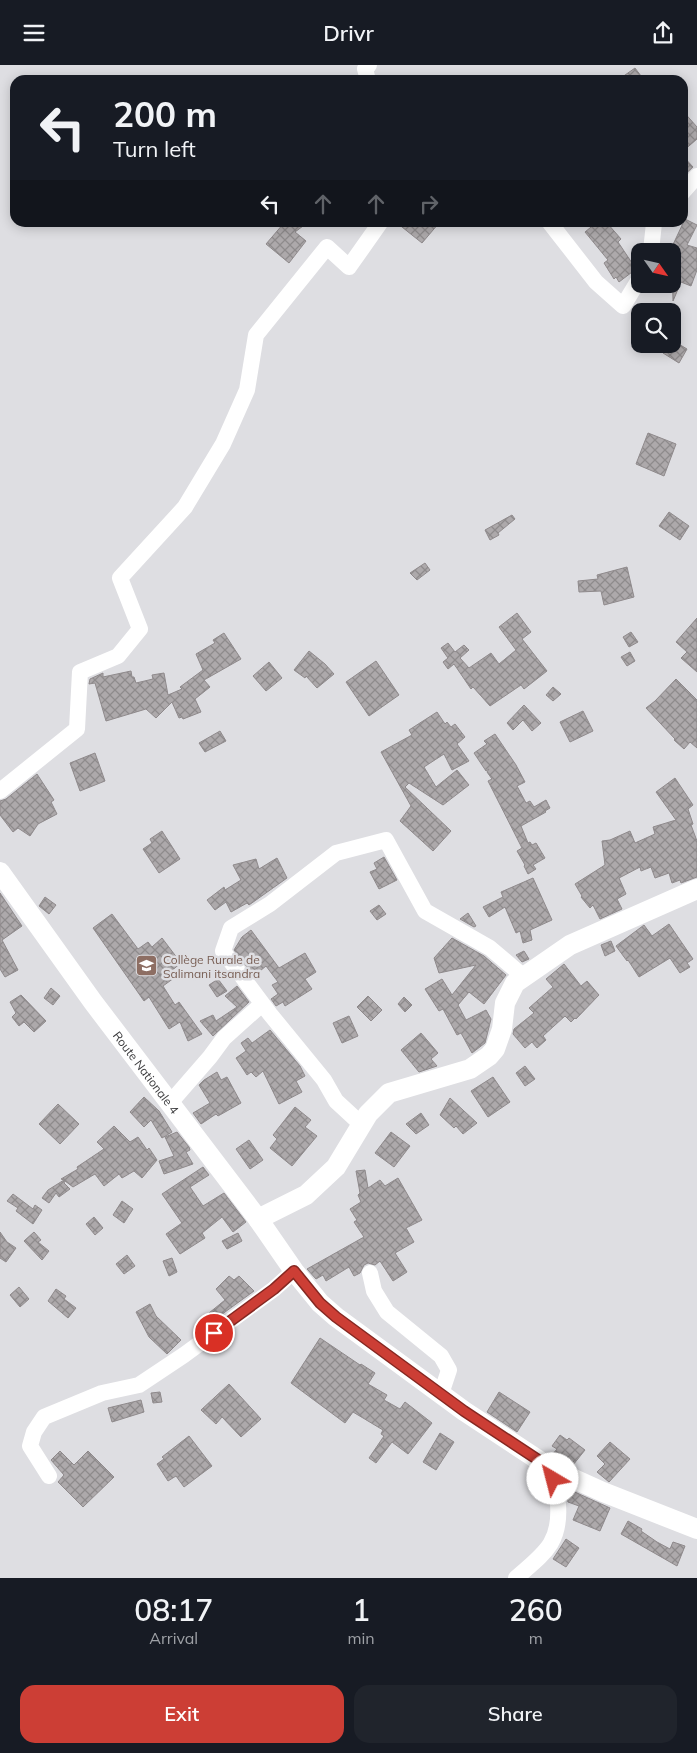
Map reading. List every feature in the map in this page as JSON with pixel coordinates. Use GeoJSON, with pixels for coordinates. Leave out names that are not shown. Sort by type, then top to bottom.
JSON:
{"type":"FeatureCollection","features":[{"type":"Feature","properties":{"kind":"main road","name":"Route Nationale 4"},"geometry":{"type":"LineString","coordinates":[[0,872],[93,1002],[320,1303],[440,1394],[552,1469],[603,1492],[697,1529]]}},
{"type":"Feature","properties":{"kind":"main road"},"geometry":{"type":"LineString","coordinates":[[258,1219],[306,1195],[336,1167],[368,1114],[389,1093],[470,1069],[489,1056],[495,1049],[502,1029],[505,1003],[515,983],[570,945],[697,889]]}},
{"type":"Feature","properties":{"kind":"street"},"geometry":{"type":"LineString","coordinates":[[688,186],[697,176]]}},
{"type":"Feature","properties":{"kind":"street"},"geometry":{"type":"LineString","coordinates":[[0,791],[77,729],[80,672],[118,656],[140,629],[120,578],[184,507],[223,444],[247,390],[256,335],[326,247],[349,267],[377,227]]}},
{"type":"Feature","properties":{"kind":"street"},"geometry":{"type":"LineString","coordinates":[[553,227],[596,282],[623,306],[631,293]]}},
{"type":"Feature","properties":{"kind":"street"},"geometry":{"type":"LineString","coordinates":[[652,243],[654,227]]}},
{"type":"Feature","properties":{"kind":"street"},"geometry":{"type":"LineString","coordinates":[[362,1125],[336,1101],[324,1080],[222,951],[231,928],[270,903],[336,853],[386,840],[425,911],[490,948],[524,977]]}},
{"type":"Feature","properties":{"kind":"street"},"geometry":{"type":"LineString","coordinates":[[170,1103],[224,1038],[262,1004]]}},
{"type":"Feature","properties":{"kind":"street"},"geometry":{"type":"LineString","coordinates":[[48,1476],[30,1446],[34,1433],[44,1417],[102,1393],[139,1385],[274,1289],[294,1271]]}},
{"type":"Feature","properties":{"kind":"street"},"geometry":{"type":"LineString","coordinates":[[370,1273],[374,1291],[387,1312],[441,1356],[449,1370],[440,1394]]}},
{"type":"Feature","properties":{"kind":"street"},"geometry":{"type":"LineString","coordinates":[[516,1578],[540,1557],[558,1529],[558,1504],[552,1469]]}},
{"type":"Feature","properties":{"kind":"building"},"geometry":{"type":"Polygon","coordinates":[[[635,68],[640,75],[625,75],[635,68]]]}},
{"type":"Feature","properties":{"kind":"building"},"geometry":{"type":"Polygon","coordinates":[[[688,117],[697,127],[697,139],[688,147],[688,117]]]}},
{"type":"Feature","properties":{"kind":"building"},"geometry":{"type":"Polygon","coordinates":[[[688,162],[693,167],[688,172],[688,162]]]}},
{"type":"Feature","properties":{"kind":"building"},"geometry":{"type":"Polygon","coordinates":[[[688,220],[697,225],[687,245],[697,248],[697,270],[691,286],[681,282],[681,243],[674,243],[681,227],[688,227],[688,220]]]}},
{"type":"Feature","properties":{"kind":"building"},"geometry":{"type":"Polygon","coordinates":[[[281,227],[302,227],[295,232],[306,241],[289,263],[266,244],[281,227]]]}},
{"type":"Feature","properties":{"kind":"building"},"geometry":{"type":"Polygon","coordinates":[[[402,227],[436,227],[422,243],[402,227]]]}},
{"type":"Feature","properties":{"kind":"building"},"geometry":{"type":"Polygon","coordinates":[[[591,227],[610,227],[621,239],[618,242],[631,262],[631,273],[619,282],[616,277],[614,279],[604,263],[608,260],[585,232],[591,227]]]}},
{"type":"Feature","properties":{"kind":"building"},"geometry":{"type":"Polygon","coordinates":[[[681,345],[687,349],[679,363],[663,353],[681,353],[681,345]]]}},
{"type":"Feature","properties":{"kind":"building"},"geometry":{"type":"Polygon","coordinates":[[[648,433],[676,444],[664,476],[636,464],[648,433]]]}},
{"type":"Feature","properties":{"kind":"building"},"geometry":{"type":"Polygon","coordinates":[[[669,512],[689,526],[680,540],[659,526],[669,512]]]}},
{"type":"Feature","properties":{"kind":"building"},"geometry":{"type":"Polygon","coordinates":[[[512,515],[515,519],[498,533],[499,535],[490,540],[485,530],[512,515]]]}},
{"type":"Feature","properties":{"kind":"building"},"geometry":{"type":"Polygon","coordinates":[[[425,563],[430,570],[417,580],[410,573],[425,563]]]}},
{"type":"Feature","properties":{"kind":"building"},"geometry":{"type":"Polygon","coordinates":[[[627,567],[634,597],[604,605],[601,591],[579,592],[578,581],[598,579],[597,575],[627,567]]]}},
{"type":"Feature","properties":{"kind":"building"},"geometry":{"type":"Polygon","coordinates":[[[517,613],[531,632],[522,639],[547,671],[524,689],[521,685],[490,706],[473,687],[471,689],[454,664],[448,669],[443,662],[448,658],[441,648],[448,643],[455,652],[464,645],[469,650],[460,658],[469,668],[491,653],[499,664],[516,650],[499,627],[517,613]]]}},
{"type":"Feature","properties":{"kind":"building"},"geometry":{"type":"Polygon","coordinates":[[[697,618],[697,672],[681,658],[687,652],[676,642],[697,618]]]}},
{"type":"Feature","properties":{"kind":"building"},"geometry":{"type":"Polygon","coordinates":[[[631,632],[638,642],[629,647],[623,637],[631,632]]]}},
{"type":"Feature","properties":{"kind":"building"},"geometry":{"type":"Polygon","coordinates":[[[224,633],[241,659],[204,680],[210,687],[195,699],[201,712],[183,719],[182,717],[179,718],[172,702],[156,718],[146,709],[106,721],[95,683],[89,684],[90,679],[103,673],[103,677],[131,671],[136,683],[153,679],[152,675],[164,673],[168,695],[182,689],[180,687],[203,670],[196,654],[215,643],[213,640],[224,633]]]}},
{"type":"Feature","properties":{"kind":"building"},"geometry":{"type":"Polygon","coordinates":[[[309,651],[334,674],[317,688],[306,676],[305,678],[294,670],[309,651]]]}},
{"type":"Feature","properties":{"kind":"building"},"geometry":{"type":"Polygon","coordinates":[[[630,652],[635,661],[627,666],[621,657],[630,652]]]}},
{"type":"Feature","properties":{"kind":"building"},"geometry":{"type":"Polygon","coordinates":[[[376,661],[399,695],[369,716],[346,682],[376,661]]]}},
{"type":"Feature","properties":{"kind":"building"},"geometry":{"type":"Polygon","coordinates":[[[269,662],[282,678],[266,691],[253,676],[269,662]]]}},
{"type":"Feature","properties":{"kind":"building"},"geometry":{"type":"Polygon","coordinates":[[[676,679],[697,700],[697,748],[690,742],[684,749],[646,708],[676,679]]]}},
{"type":"Feature","properties":{"kind":"building"},"geometry":{"type":"Polygon","coordinates":[[[553,687],[561,694],[553,701],[546,695],[553,687]]]}},
{"type":"Feature","properties":{"kind":"building"},"geometry":{"type":"Polygon","coordinates":[[[524,705],[541,723],[532,731],[523,720],[513,730],[507,723],[524,705]]]}},
{"type":"Feature","properties":{"kind":"building"},"geometry":{"type":"Polygon","coordinates":[[[583,711],[593,731],[570,742],[560,722],[583,711]]]}},
{"type":"Feature","properties":{"kind":"building"},"geometry":{"type":"Polygon","coordinates":[[[437,712],[445,724],[447,722],[451,727],[455,724],[465,737],[457,744],[469,761],[452,770],[444,754],[424,767],[436,787],[457,770],[469,785],[443,805],[409,783],[405,787],[451,831],[433,851],[400,821],[411,806],[381,752],[412,735],[409,730],[437,712]]]}},
{"type":"Feature","properties":{"kind":"building"},"geometry":{"type":"Polygon","coordinates":[[[220,731],[226,741],[205,752],[199,743],[220,731]]]}},
{"type":"Feature","properties":{"kind":"building"},"geometry":{"type":"Polygon","coordinates":[[[495,734],[525,782],[517,786],[526,803],[530,801],[534,807],[546,800],[550,808],[521,826],[528,843],[530,842],[532,845],[536,843],[545,858],[533,865],[536,869],[528,874],[517,851],[522,848],[488,781],[492,779],[487,772],[489,769],[486,771],[474,753],[487,744],[484,741],[495,734]]]}},
{"type":"Feature","properties":{"kind":"building"},"geometry":{"type":"Polygon","coordinates":[[[95,753],[105,781],[80,791],[70,763],[95,753]]]}},
{"type":"Feature","properties":{"kind":"building"},"geometry":{"type":"Polygon","coordinates":[[[37,774],[54,800],[51,802],[57,814],[38,824],[30,836],[18,828],[13,832],[0,815],[0,801],[6,799],[37,774]]]}},
{"type":"Feature","properties":{"kind":"building"},"geometry":{"type":"Polygon","coordinates":[[[675,778],[693,805],[688,809],[697,841],[697,877],[681,883],[680,880],[672,883],[669,873],[655,878],[651,867],[641,871],[640,867],[619,878],[626,894],[617,899],[622,909],[600,919],[593,905],[590,908],[581,897],[575,884],[605,865],[602,841],[610,840],[630,831],[635,843],[655,834],[653,827],[676,820],[656,792],[675,778]]]}},
{"type":"Feature","properties":{"kind":"building"},"geometry":{"type":"Polygon","coordinates":[[[162,831],[180,859],[159,873],[143,849],[152,843],[150,839],[162,831]]]}},
{"type":"Feature","properties":{"kind":"building"},"geometry":{"type":"Polygon","coordinates":[[[384,857],[397,880],[379,889],[370,872],[377,869],[374,863],[384,857]]]}},
{"type":"Feature","properties":{"kind":"building"},"geometry":{"type":"Polygon","coordinates":[[[277,858],[287,878],[249,905],[247,903],[231,912],[226,902],[215,910],[207,900],[224,887],[225,890],[241,880],[233,865],[256,859],[259,869],[277,858]]]}},
{"type":"Feature","properties":{"kind":"building"},"geometry":{"type":"Polygon","coordinates":[[[533,878],[552,920],[530,930],[532,940],[523,943],[520,931],[516,933],[505,907],[489,917],[483,907],[503,897],[501,892],[533,878]]]}},
{"type":"Feature","properties":{"kind":"building"},"geometry":{"type":"Polygon","coordinates":[[[0,893],[22,926],[2,940],[18,970],[5,977],[0,969],[0,893]]]}},
{"type":"Feature","properties":{"kind":"building"},"geometry":{"type":"Polygon","coordinates":[[[45,897],[56,905],[49,914],[39,906],[45,897]]]}},
{"type":"Feature","properties":{"kind":"building"},"geometry":{"type":"Polygon","coordinates":[[[379,905],[386,914],[377,920],[370,911],[379,905]]]}},
{"type":"Feature","properties":{"kind":"building"},"geometry":{"type":"Polygon","coordinates":[[[468,913],[476,926],[474,927],[460,919],[468,913]]]}},
{"type":"Feature","properties":{"kind":"building"},"geometry":{"type":"Polygon","coordinates":[[[112,914],[138,949],[148,942],[152,947],[162,938],[181,963],[170,972],[174,978],[163,986],[175,1005],[179,1002],[202,1034],[188,1041],[180,1022],[169,1029],[149,997],[144,1001],[93,928],[112,914]]]}},
{"type":"Feature","properties":{"kind":"building"},"geometry":{"type":"Polygon","coordinates":[[[669,924],[693,959],[687,963],[690,967],[680,973],[670,958],[639,977],[616,946],[644,925],[652,936],[669,924]]]}},
{"type":"Feature","properties":{"kind":"building"},"geometry":{"type":"Polygon","coordinates":[[[251,930],[279,968],[305,953],[316,972],[305,979],[312,989],[285,1006],[283,1002],[276,1006],[271,999],[278,994],[272,985],[278,982],[266,966],[254,976],[234,950],[242,937],[251,930]]]}},
{"type":"Feature","properties":{"kind":"building"},"geometry":{"type":"Polygon","coordinates":[[[452,938],[484,956],[506,975],[484,1004],[469,992],[458,1005],[466,1020],[486,1010],[491,1019],[485,1043],[472,1053],[461,1033],[457,1035],[443,1009],[439,1011],[425,989],[442,979],[452,995],[476,965],[439,973],[434,958],[452,938]]]}},
{"type":"Feature","properties":{"kind":"building"},"geometry":{"type":"Polygon","coordinates":[[[611,941],[615,951],[605,956],[601,945],[611,941]]]}},
{"type":"Feature","properties":{"kind":"building"},"geometry":{"type":"Polygon","coordinates":[[[524,951],[529,959],[522,962],[516,955],[524,951]]]}},
{"type":"Feature","properties":{"kind":"building"},"geometry":{"type":"Polygon","coordinates":[[[564,964],[581,986],[587,981],[599,995],[576,1019],[571,1022],[565,1016],[543,1036],[546,1040],[537,1048],[532,1042],[525,1048],[513,1034],[514,1029],[534,1013],[529,1008],[553,987],[546,979],[564,964]]]}},
{"type":"Feature","properties":{"kind":"building"},"geometry":{"type":"Polygon","coordinates":[[[218,979],[227,991],[217,997],[209,985],[218,979]]]}},
{"type":"Feature","properties":{"kind":"building"},"geometry":{"type":"Polygon","coordinates":[[[237,986],[249,1002],[213,1036],[200,1021],[213,1015],[216,1021],[237,1007],[225,996],[237,986]]]}},
{"type":"Feature","properties":{"kind":"building"},"geometry":{"type":"Polygon","coordinates":[[[51,988],[60,996],[53,1005],[44,998],[51,988]]]}},
{"type":"Feature","properties":{"kind":"building"},"geometry":{"type":"Polygon","coordinates":[[[21,995],[46,1021],[34,1032],[24,1022],[19,1026],[12,1017],[16,1013],[10,1002],[21,995]]]}},
{"type":"Feature","properties":{"kind":"building"},"geometry":{"type":"Polygon","coordinates":[[[368,996],[382,1010],[371,1021],[357,1007],[368,996]]]}},
{"type":"Feature","properties":{"kind":"building"},"geometry":{"type":"Polygon","coordinates":[[[404,997],[412,1005],[405,1012],[398,1004],[404,997]]]}},
{"type":"Feature","properties":{"kind":"building"},"geometry":{"type":"Polygon","coordinates":[[[349,1016],[358,1036],[342,1043],[333,1023],[349,1016]]]}},
{"type":"Feature","properties":{"kind":"building"},"geometry":{"type":"Polygon","coordinates":[[[270,1030],[300,1066],[305,1076],[296,1081],[302,1092],[279,1104],[263,1071],[256,1077],[251,1072],[247,1075],[236,1058],[246,1051],[241,1043],[248,1038],[252,1043],[270,1030]]]}},
{"type":"Feature","properties":{"kind":"building"},"geometry":{"type":"Polygon","coordinates":[[[421,1033],[438,1053],[431,1059],[437,1066],[419,1072],[401,1050],[421,1033]]]}},
{"type":"Feature","properties":{"kind":"building"},"geometry":{"type":"Polygon","coordinates":[[[525,1066],[535,1079],[525,1086],[516,1073],[525,1066]]]}},
{"type":"Feature","properties":{"kind":"building"},"geometry":{"type":"Polygon","coordinates":[[[217,1072],[221,1080],[227,1077],[241,1103],[218,1116],[216,1114],[201,1124],[193,1113],[210,1103],[199,1085],[217,1072]]]}},
{"type":"Feature","properties":{"kind":"building"},"geometry":{"type":"Polygon","coordinates":[[[493,1077],[510,1102],[488,1117],[471,1091],[493,1077]]]}},
{"type":"Feature","properties":{"kind":"building"},"geometry":{"type":"Polygon","coordinates":[[[144,1097],[159,1111],[172,1132],[162,1138],[151,1120],[144,1127],[130,1112],[144,1097]]]}},
{"type":"Feature","properties":{"kind":"building"},"geometry":{"type":"Polygon","coordinates":[[[450,1098],[477,1123],[463,1134],[456,1126],[454,1128],[440,1115],[450,1098]]]}},
{"type":"Feature","properties":{"kind":"building"},"geometry":{"type":"Polygon","coordinates":[[[58,1104],[79,1124],[60,1144],[39,1124],[58,1104]]]}},
{"type":"Feature","properties":{"kind":"building"},"geometry":{"type":"Polygon","coordinates":[[[295,1107],[311,1120],[305,1127],[317,1136],[292,1166],[270,1148],[277,1139],[273,1135],[295,1107]]]}},
{"type":"Feature","properties":{"kind":"building"},"geometry":{"type":"Polygon","coordinates":[[[421,1113],[429,1125],[416,1134],[406,1124],[421,1113]]]}},
{"type":"Feature","properties":{"kind":"building"},"geometry":{"type":"Polygon","coordinates":[[[114,1126],[130,1142],[138,1137],[157,1160],[142,1178],[134,1171],[122,1178],[119,1174],[104,1186],[95,1174],[73,1187],[65,1181],[64,1183],[70,1189],[59,1197],[56,1193],[49,1203],[42,1198],[48,1190],[64,1180],[61,1179],[78,1169],[77,1167],[104,1149],[97,1142],[114,1126]]]}},
{"type":"Feature","properties":{"kind":"building"},"geometry":{"type":"Polygon","coordinates":[[[177,1132],[189,1147],[190,1150],[186,1152],[193,1164],[164,1174],[159,1161],[174,1156],[165,1137],[177,1132]]]}},
{"type":"Feature","properties":{"kind":"building"},"geometry":{"type":"Polygon","coordinates":[[[391,1132],[410,1146],[394,1167],[375,1153],[391,1132]]]}},
{"type":"Feature","properties":{"kind":"building"},"geometry":{"type":"Polygon","coordinates":[[[249,1140],[263,1160],[250,1169],[236,1149],[249,1140]]]}},
{"type":"Feature","properties":{"kind":"building"},"geometry":{"type":"Polygon","coordinates":[[[203,1167],[209,1175],[190,1187],[203,1206],[224,1193],[246,1222],[233,1232],[222,1217],[202,1233],[205,1238],[180,1254],[166,1234],[182,1223],[162,1194],[203,1167]]]}},
{"type":"Feature","properties":{"kind":"building"},"geometry":{"type":"Polygon","coordinates":[[[365,1170],[368,1188],[380,1180],[385,1186],[398,1178],[422,1220],[406,1228],[414,1242],[395,1253],[407,1272],[393,1281],[380,1261],[375,1265],[368,1263],[364,1265],[360,1273],[354,1276],[349,1267],[326,1281],[323,1275],[316,1279],[307,1269],[364,1237],[354,1222],[357,1220],[350,1209],[361,1202],[358,1195],[360,1193],[356,1171],[365,1170]]]}},
{"type":"Feature","properties":{"kind":"building"},"geometry":{"type":"Polygon","coordinates":[[[13,1194],[33,1209],[35,1205],[42,1210],[33,1224],[16,1211],[18,1208],[7,1201],[13,1194]]]}},
{"type":"Feature","properties":{"kind":"building"},"geometry":{"type":"Polygon","coordinates":[[[122,1201],[133,1209],[124,1223],[113,1215],[122,1201]]]}},
{"type":"Feature","properties":{"kind":"building"},"geometry":{"type":"Polygon","coordinates":[[[94,1217],[103,1228],[95,1235],[86,1224],[94,1217]]]}},
{"type":"Feature","properties":{"kind":"building"},"geometry":{"type":"Polygon","coordinates":[[[0,1232],[7,1242],[16,1248],[6,1262],[0,1258],[0,1232]]]}},
{"type":"Feature","properties":{"kind":"building"},"geometry":{"type":"Polygon","coordinates":[[[34,1232],[41,1240],[38,1242],[49,1251],[42,1260],[24,1241],[34,1232]]]}},
{"type":"Feature","properties":{"kind":"building"},"geometry":{"type":"Polygon","coordinates":[[[238,1233],[242,1241],[227,1249],[222,1241],[238,1233]]]}},
{"type":"Feature","properties":{"kind":"building"},"geometry":{"type":"Polygon","coordinates":[[[127,1255],[135,1266],[124,1274],[116,1264],[127,1255]]]}},
{"type":"Feature","properties":{"kind":"building"},"geometry":{"type":"Polygon","coordinates":[[[172,1258],[177,1272],[169,1276],[163,1261],[172,1258]]]}},
{"type":"Feature","properties":{"kind":"building"},"geometry":{"type":"Polygon","coordinates":[[[229,1276],[234,1280],[239,1276],[254,1291],[214,1320],[209,1313],[225,1300],[216,1289],[229,1276]]]}},
{"type":"Feature","properties":{"kind":"building"},"geometry":{"type":"Polygon","coordinates":[[[19,1287],[29,1299],[20,1307],[10,1295],[19,1287]]]}},
{"type":"Feature","properties":{"kind":"building"},"geometry":{"type":"Polygon","coordinates":[[[56,1289],[66,1296],[64,1299],[76,1308],[68,1318],[48,1301],[56,1289]]]}},
{"type":"Feature","properties":{"kind":"building"},"geometry":{"type":"Polygon","coordinates":[[[150,1304],[156,1316],[181,1340],[167,1354],[149,1337],[136,1312],[150,1304]]]}},
{"type":"Feature","properties":{"kind":"building"},"geometry":{"type":"Polygon","coordinates":[[[320,1338],[375,1373],[368,1384],[387,1395],[384,1400],[400,1409],[405,1402],[432,1423],[408,1454],[392,1442],[376,1463],[369,1458],[384,1436],[381,1434],[383,1430],[353,1412],[345,1423],[291,1383],[320,1338]]]}},
{"type":"Feature","properties":{"kind":"building"},"geometry":{"type":"Polygon","coordinates":[[[229,1384],[261,1419],[241,1437],[222,1417],[216,1424],[201,1410],[229,1384]]]}},
{"type":"Feature","properties":{"kind":"building"},"geometry":{"type":"Polygon","coordinates":[[[160,1392],[162,1402],[153,1403],[151,1393],[160,1392]]]}},
{"type":"Feature","properties":{"kind":"building"},"geometry":{"type":"Polygon","coordinates":[[[499,1392],[530,1412],[517,1432],[487,1412],[499,1392]]]}},
{"type":"Feature","properties":{"kind":"building"},"geometry":{"type":"Polygon","coordinates":[[[141,1400],[144,1412],[112,1422],[108,1408],[141,1400]]]}},
{"type":"Feature","properties":{"kind":"building"},"geometry":{"type":"Polygon","coordinates":[[[440,1433],[454,1442],[436,1470],[423,1462],[440,1433]]]}},
{"type":"Feature","properties":{"kind":"building"},"geometry":{"type":"Polygon","coordinates":[[[560,1435],[567,1440],[569,1438],[585,1450],[573,1465],[552,1455],[557,1449],[552,1446],[560,1435]]]}},
{"type":"Feature","properties":{"kind":"building"},"geometry":{"type":"Polygon","coordinates":[[[189,1436],[212,1466],[184,1487],[176,1476],[168,1481],[157,1464],[164,1459],[162,1457],[189,1436]]]}},
{"type":"Feature","properties":{"kind":"building"},"geometry":{"type":"Polygon","coordinates":[[[610,1442],[630,1459],[609,1482],[597,1472],[605,1464],[597,1456],[610,1442]]]}},
{"type":"Feature","properties":{"kind":"building"},"geometry":{"type":"Polygon","coordinates":[[[60,1451],[74,1465],[88,1451],[114,1477],[83,1507],[58,1482],[64,1475],[51,1460],[60,1451]]]}},
{"type":"Feature","properties":{"kind":"building"},"geometry":{"type":"Polygon","coordinates":[[[566,1488],[610,1508],[600,1531],[573,1520],[579,1506],[568,1502],[566,1488]]]}},
{"type":"Feature","properties":{"kind":"building"},"geometry":{"type":"Polygon","coordinates":[[[628,1521],[670,1549],[673,1542],[685,1546],[677,1566],[621,1534],[628,1521]]]}},
{"type":"Feature","properties":{"kind":"building"},"geometry":{"type":"Polygon","coordinates":[[[566,1539],[579,1548],[566,1567],[553,1559],[566,1539]]]}},
{"type":"Feature","properties":{"kind":"place","name":"Collège Rurale de Salimani itsandra"},"geometry":{"type":"Point","coordinates":[147,966]}},
{"type":"Feature","properties":{"kind":"route"},"geometry":{"type":"LineString","coordinates":[[214,1333],[274,1289],[294,1271],[320,1303],[336,1317],[464,1411],[552,1469],[553,1479]]}}]}
